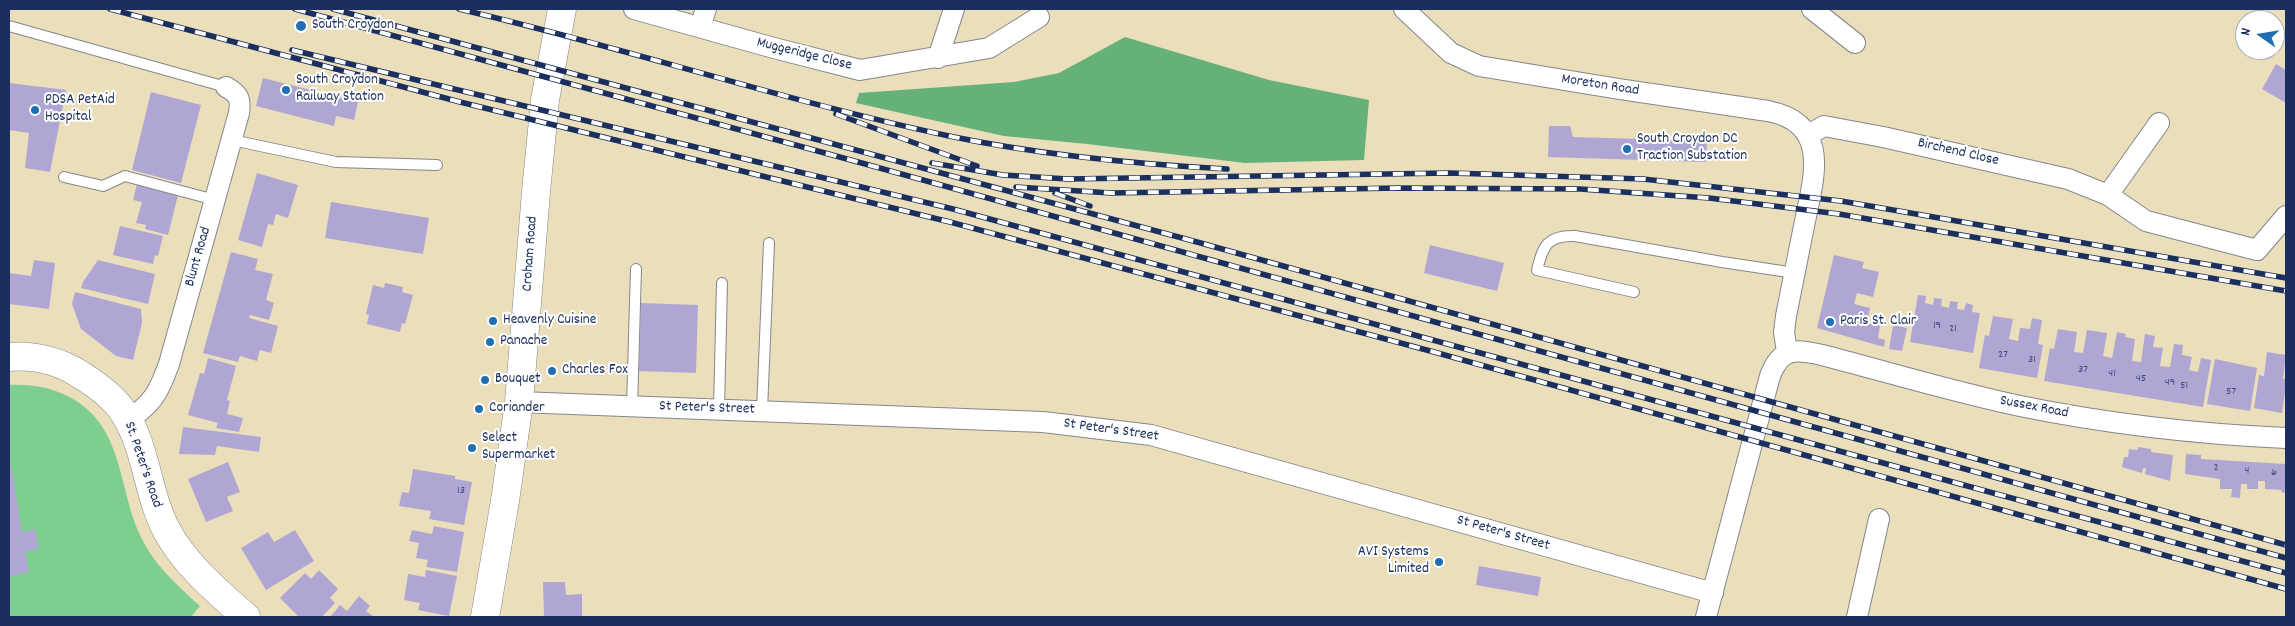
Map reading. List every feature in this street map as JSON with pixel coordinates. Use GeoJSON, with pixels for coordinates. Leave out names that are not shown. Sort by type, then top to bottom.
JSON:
{"type":"FeatureCollection","features":[{"type":"Feature","properties":{"kind":"main road","name":"Croham Road"},"geometry":{"type":"LineString","coordinates":[[485,617],[505,501],[519,402],[545,100],[562,9]]}},
{"type":"Feature","properties":{"kind":"main road","name":"St. Peter's Road"},"geometry":{"type":"LineString","coordinates":[[9,357],[45,360],[76,372],[113,400],[128,421],[157,508],[174,542],[198,572],[246,617]]}},
{"type":"Feature","properties":{"kind":"street","name":"Muggeridge Close"},"geometry":{"type":"LineString","coordinates":[[634,9],[703,18],[860,70],[989,48],[1039,17]]}},
{"type":"Feature","properties":{"kind":"street"},"geometry":{"type":"LineString","coordinates":[[938,58],[954,9]]}},
{"type":"Feature","properties":{"kind":"street"},"geometry":{"type":"LineString","coordinates":[[1812,9],[1854,44]]}},
{"type":"Feature","properties":{"kind":"street","name":"Moreton Road"},"geometry":{"type":"LineString","coordinates":[[1411,11],[1428,32],[1451,53],[1468,62],[1492,70],[1777,113],[1800,124],[1808,136]]}},
{"type":"Feature","properties":{"kind":"street","name":"Blunt Road"},"geometry":{"type":"LineString","coordinates":[[128,421],[148,406],[159,391],[168,364],[232,140],[241,101],[236,92],[226,87]]}},
{"type":"Feature","properties":{"kind":"street"},"geometry":{"type":"LineString","coordinates":[[2108,195],[2159,123]]}},
{"type":"Feature","properties":{"kind":"street","name":"Birchend Close"},"geometry":{"type":"LineString","coordinates":[[1808,136],[1824,126],[1883,137],[2068,179],[2108,195],[2146,221],[2257,250],[2286,216]]}},
{"type":"Feature","properties":{"kind":"street"},"geometry":{"type":"LineString","coordinates":[[1706,617],[1770,376],[1778,360],[1787,352],[1785,325],[1814,176],[1815,157],[1808,136]]}},
{"type":"Feature","properties":{"kind":"street","name":"Sussex Road"},"geometry":{"type":"LineString","coordinates":[[1787,352],[1802,351],[1822,355],[1975,396],[2066,415],[2197,433],[2286,438]]}},
{"type":"Feature","properties":{"kind":"street","name":"St Peter's Street"},"geometry":{"type":"LineString","coordinates":[[519,402],[632,407],[719,408],[1043,422],[1151,435],[1713,593]]}},
{"type":"Feature","properties":{"kind":"street"},"geometry":{"type":"LineString","coordinates":[[1857,617],[1879,518]]}},
{"type":"Feature","properties":{"kind":"lane"},"geometry":{"type":"LineString","coordinates":[[9,26],[226,87]]}},
{"type":"Feature","properties":{"kind":"lane"},"geometry":{"type":"LineString","coordinates":[[232,140],[336,162],[437,165]]}},
{"type":"Feature","properties":{"kind":"lane"},"geometry":{"type":"LineString","coordinates":[[64,177],[103,186],[125,176],[215,200]]}},
{"type":"Feature","properties":{"kind":"lane"},"geometry":{"type":"LineString","coordinates":[[1634,292],[1538,270],[1543,248],[1550,240],[1556,237],[1575,236],[1795,273]]}},
{"type":"Feature","properties":{"kind":"lane"},"geometry":{"type":"LineString","coordinates":[[762,410],[769,242]]}},
{"type":"Feature","properties":{"kind":"lane"},"geometry":{"type":"LineString","coordinates":[[632,407],[636,269]]}},
{"type":"Feature","properties":{"kind":"lane"},"geometry":{"type":"LineString","coordinates":[[719,408],[722,284]]}},
{"type":"Feature","properties":{"kind":"green space"},"geometry":{"type":"Polygon","coordinates":[[[1125,37],[1269,80],[1369,100],[1364,160],[1245,163],[1004,136],[856,103],[859,93],[1014,82],[1059,73],[1125,37]]]}},
{"type":"Feature","properties":{"kind":"green space"},"geometry":{"type":"Polygon","coordinates":[[[9,385],[36,386],[62,393],[78,402],[93,415],[104,430],[112,446],[134,520],[146,547],[167,574],[200,606],[191,617],[9,617],[9,385]]]}},
{"type":"Feature","properties":{"kind":"building"},"geometry":{"type":"Polygon","coordinates":[[[2276,64],[2286,70],[2286,103],[2262,89],[2276,64]]]}},
{"type":"Feature","properties":{"kind":"building","name":"South Croydon Railway Station"},"geometry":{"type":"Polygon","coordinates":[[[263,78],[358,102],[354,120],[336,116],[334,126],[256,106],[263,78]]]}},
{"type":"Feature","properties":{"kind":"building","name":"PDSA PetAid Hospital"},"geometry":{"type":"Polygon","coordinates":[[[9,83],[66,90],[50,172],[25,168],[29,133],[9,130],[9,83]]]}},
{"type":"Feature","properties":{"kind":"building"},"geometry":{"type":"Polygon","coordinates":[[[151,92],[201,105],[181,183],[132,170],[151,92]]]}},
{"type":"Feature","properties":{"kind":"building","name":"South Croydon DC Traction Substation"},"geometry":{"type":"Polygon","coordinates":[[[1549,126],[1570,126],[1573,137],[1707,141],[1706,162],[1548,157],[1549,126]]]}},
{"type":"Feature","properties":{"kind":"building"},"geometry":{"type":"Polygon","coordinates":[[[257,173],[298,185],[288,218],[276,214],[273,225],[268,224],[262,247],[238,240],[257,173]]]}},
{"type":"Feature","properties":{"kind":"building"},"geometry":{"type":"Polygon","coordinates":[[[137,184],[178,195],[168,235],[145,229],[146,225],[136,223],[142,202],[133,200],[137,184]]]}},
{"type":"Feature","properties":{"kind":"building"},"geometry":{"type":"Polygon","coordinates":[[[331,202],[429,218],[423,254],[325,238],[331,202]]]}},
{"type":"Feature","properties":{"kind":"building"},"geometry":{"type":"Polygon","coordinates":[[[120,226],[163,236],[158,256],[155,255],[153,264],[113,255],[120,226]]]}},
{"type":"Feature","properties":{"kind":"building"},"geometry":{"type":"Polygon","coordinates":[[[1430,245],[1504,263],[1497,291],[1424,273],[1430,245]]]}},
{"type":"Feature","properties":{"kind":"building"},"geometry":{"type":"Polygon","coordinates":[[[231,252],[258,259],[255,270],[273,274],[266,300],[274,303],[269,320],[250,315],[249,318],[278,326],[271,353],[260,350],[257,361],[240,356],[238,362],[203,353],[231,252]]]}},
{"type":"Feature","properties":{"kind":"building"},"geometry":{"type":"Polygon","coordinates":[[[1834,255],[1864,262],[1862,268],[1879,272],[1873,297],[1857,293],[1854,304],[1870,308],[1867,323],[1880,326],[1878,338],[1885,340],[1884,347],[1817,328],[1834,255]]]}},
{"type":"Feature","properties":{"kind":"building"},"geometry":{"type":"Polygon","coordinates":[[[34,260],[55,263],[49,309],[9,304],[9,273],[31,276],[34,260]]]}},
{"type":"Feature","properties":{"kind":"building"},"geometry":{"type":"Polygon","coordinates":[[[98,260],[155,274],[148,304],[81,288],[98,260]]]}},
{"type":"Feature","properties":{"kind":"building"},"geometry":{"type":"Polygon","coordinates":[[[385,283],[403,287],[402,292],[413,295],[405,324],[402,323],[400,332],[367,324],[369,315],[366,314],[373,285],[384,288],[385,283]]]}},
{"type":"Feature","properties":{"kind":"building"},"geometry":{"type":"Polygon","coordinates":[[[75,292],[141,309],[142,323],[133,360],[116,356],[81,329],[72,304],[75,292]]]}},
{"type":"Feature","properties":{"kind":"building"},"geometry":{"type":"Polygon","coordinates":[[[1918,295],[1926,296],[1925,303],[1933,305],[1934,298],[1942,299],[1941,306],[1949,308],[1950,301],[1958,302],[1957,309],[1964,310],[1966,303],[1973,305],[1972,312],[1980,313],[1973,353],[1910,342],[1918,295]]]}},
{"type":"Feature","properties":{"kind":"building"},"geometry":{"type":"Polygon","coordinates":[[[641,303],[698,305],[696,373],[639,371],[641,303]]]}},
{"type":"Feature","properties":{"kind":"building"},"geometry":{"type":"Polygon","coordinates":[[[1993,316],[2013,319],[2009,339],[2018,341],[2020,328],[2030,329],[2032,318],[2042,320],[2038,344],[2043,345],[2037,378],[1979,368],[1985,335],[1989,336],[1993,316]]]}},
{"type":"Feature","properties":{"kind":"building"},"geometry":{"type":"Polygon","coordinates":[[[1893,325],[1907,328],[1902,351],[1889,349],[1893,325]]]}},
{"type":"Feature","properties":{"kind":"building"},"geometry":{"type":"Polygon","coordinates":[[[2058,329],[2077,332],[2074,352],[2083,353],[2087,330],[2107,333],[2103,356],[2112,358],[2117,332],[2126,334],[2125,337],[2135,339],[2132,361],[2141,362],[2145,334],[2155,336],[2153,347],[2163,348],[2160,366],[2170,367],[2174,344],[2183,345],[2182,355],[2192,357],[2189,370],[2198,372],[2201,358],[2211,360],[2203,407],[2044,381],[2050,348],[2054,349],[2058,329]]]}},
{"type":"Feature","properties":{"kind":"building"},"geometry":{"type":"Polygon","coordinates":[[[2267,352],[2286,355],[2283,379],[2286,379],[2286,386],[2282,413],[2254,408],[2259,375],[2264,376],[2267,352]]]}},
{"type":"Feature","properties":{"kind":"building"},"geometry":{"type":"Polygon","coordinates":[[[208,358],[236,366],[227,400],[230,401],[227,414],[243,418],[239,432],[216,428],[218,423],[188,415],[200,373],[204,374],[208,358]]]}},
{"type":"Feature","properties":{"kind":"building"},"geometry":{"type":"Polygon","coordinates":[[[2215,359],[2257,368],[2250,411],[2207,404],[2215,359]]]}},
{"type":"Feature","properties":{"kind":"building"},"geometry":{"type":"Polygon","coordinates":[[[183,427],[261,437],[259,452],[217,446],[215,455],[179,454],[183,427]]]}},
{"type":"Feature","properties":{"kind":"building"},"geometry":{"type":"Polygon","coordinates":[[[2138,447],[2151,449],[2151,452],[2173,455],[2170,481],[2145,474],[2146,468],[2143,468],[2142,473],[2122,467],[2124,457],[2128,457],[2129,449],[2138,450],[2138,447]]]}},
{"type":"Feature","properties":{"kind":"building"},"geometry":{"type":"Polygon","coordinates":[[[2186,454],[2201,455],[2201,459],[2286,464],[2286,493],[2281,492],[2282,490],[2265,489],[2265,481],[2258,481],[2258,489],[2247,489],[2247,484],[2241,484],[2240,498],[2231,497],[2232,489],[2220,489],[2220,479],[2185,474],[2186,454]]]}},
{"type":"Feature","properties":{"kind":"building"},"geometry":{"type":"Polygon","coordinates":[[[228,462],[240,492],[227,497],[233,511],[206,522],[188,479],[228,462]]]}},
{"type":"Feature","properties":{"kind":"building"},"geometry":{"type":"Polygon","coordinates":[[[11,464],[22,532],[35,529],[39,549],[25,551],[29,572],[9,576],[9,465],[11,464]]]}},
{"type":"Feature","properties":{"kind":"building"},"geometry":{"type":"Polygon","coordinates":[[[413,469],[455,476],[455,479],[472,482],[464,525],[429,519],[431,511],[399,506],[402,492],[409,493],[413,469]]]}},
{"type":"Feature","properties":{"kind":"building"},"geometry":{"type":"Polygon","coordinates":[[[434,526],[464,532],[457,572],[426,567],[428,560],[416,558],[419,543],[409,541],[412,530],[432,534],[434,526]]]}},
{"type":"Feature","properties":{"kind":"building"},"geometry":{"type":"Polygon","coordinates":[[[295,530],[314,561],[266,590],[241,548],[268,532],[274,542],[295,530]]]}},
{"type":"Feature","properties":{"kind":"building"},"geometry":{"type":"Polygon","coordinates":[[[1479,566],[1541,577],[1538,596],[1476,585],[1479,566]]]}},
{"type":"Feature","properties":{"kind":"building"},"geometry":{"type":"Polygon","coordinates":[[[319,570],[338,589],[330,598],[335,603],[322,617],[299,617],[280,598],[305,573],[311,579],[319,570]]]}},
{"type":"Feature","properties":{"kind":"building"},"geometry":{"type":"Polygon","coordinates":[[[426,570],[457,576],[449,616],[418,610],[420,603],[404,600],[408,574],[425,577],[426,570]]]}},
{"type":"Feature","properties":{"kind":"building"},"geometry":{"type":"Polygon","coordinates":[[[543,582],[565,582],[566,595],[582,594],[582,616],[544,617],[543,582]]]}},
{"type":"Feature","properties":{"kind":"building"},"geometry":{"type":"Polygon","coordinates":[[[359,596],[370,606],[366,611],[374,617],[330,617],[340,605],[347,611],[359,596]]]}},
{"type":"Feature","properties":{"kind":"railway"},"geometry":{"type":"LineString","coordinates":[[110,9],[460,102],[950,222],[1434,352],[2286,589]]}},
{"type":"Feature","properties":{"kind":"railway"},"geometry":{"type":"LineString","coordinates":[[295,9],[858,162],[2286,558]]}},
{"type":"Feature","properties":{"kind":"railway"},"geometry":{"type":"LineString","coordinates":[[333,9],[1197,242],[2286,545]]}},
{"type":"Feature","properties":{"kind":"railway"},"geometry":{"type":"LineString","coordinates":[[459,9],[582,40],[826,107],[949,136],[983,143],[1087,158],[1227,169]]}},
{"type":"Feature","properties":{"kind":"railway"},"geometry":{"type":"LineString","coordinates":[[292,50],[953,209],[2286,573]]}},
{"type":"Feature","properties":{"kind":"railway"},"geometry":{"type":"LineString","coordinates":[[836,114],[977,166]]}},
{"type":"Feature","properties":{"kind":"railway"},"geometry":{"type":"LineString","coordinates":[[932,163],[1003,175],[1068,179],[1450,173],[1643,179],[1841,201],[2286,278]]}},
{"type":"Feature","properties":{"kind":"railway"},"geometry":{"type":"LineString","coordinates":[[1016,187],[1111,193],[1399,188],[1580,189],[1709,198],[1839,214],[2286,291]]}},
{"type":"Feature","properties":{"kind":"railway"},"geometry":{"type":"LineString","coordinates":[[1055,193],[1090,206]]}},
{"type":"Feature","properties":{"kind":"place","name":"South Croydon"},"geometry":{"type":"Point","coordinates":[301,26]}},
{"type":"Feature","properties":{"kind":"place","name":"South Croydon Railway Station"},"geometry":{"type":"Point","coordinates":[286,90]}},
{"type":"Feature","properties":{"kind":"place","name":"PDSA PetAid Hospital"},"geometry":{"type":"Point","coordinates":[35,110]}},
{"type":"Feature","properties":{"kind":"place","name":"South Croydon DC Traction Substation"},"geometry":{"type":"Point","coordinates":[1627,149]}},
{"type":"Feature","properties":{"kind":"place","name":"Heavenly Cuisine"},"geometry":{"type":"Point","coordinates":[493,321]}},
{"type":"Feature","properties":{"kind":"place","name":"Paris St. Clair"},"geometry":{"type":"Point","coordinates":[1830,322]}},
{"type":"Feature","properties":{"kind":"place","name":"Panache"},"geometry":{"type":"Point","coordinates":[490,342]}},
{"type":"Feature","properties":{"kind":"place","name":"Charles Fox"},"geometry":{"type":"Point","coordinates":[552,371]}},
{"type":"Feature","properties":{"kind":"place","name":"Bouquet"},"geometry":{"type":"Point","coordinates":[485,380]}},
{"type":"Feature","properties":{"kind":"place","name":"Coriander"},"geometry":{"type":"Point","coordinates":[479,409]}},
{"type":"Feature","properties":{"kind":"place","name":"Select Supermarket"},"geometry":{"type":"Point","coordinates":[472,448]}},
{"type":"Feature","properties":{"kind":"place","name":"AVI Systems Limited"},"geometry":{"type":"Point","coordinates":[1439,562]}}]}
